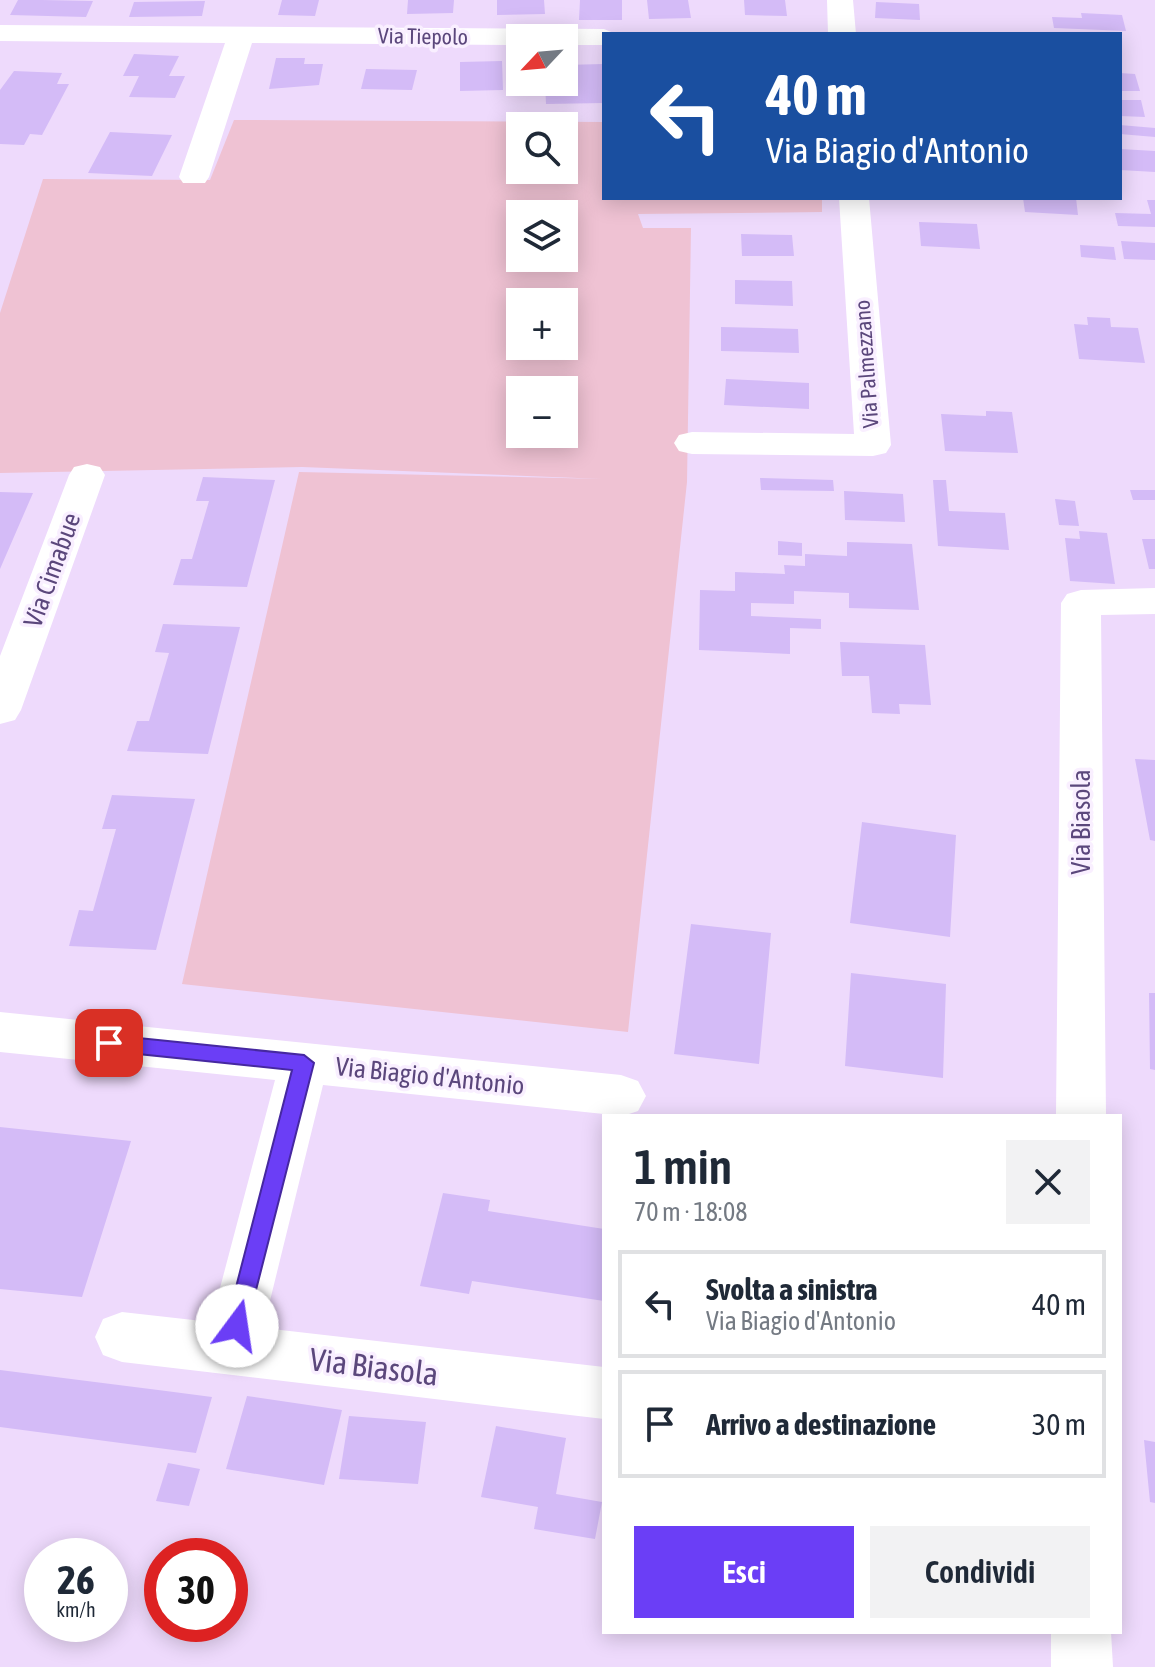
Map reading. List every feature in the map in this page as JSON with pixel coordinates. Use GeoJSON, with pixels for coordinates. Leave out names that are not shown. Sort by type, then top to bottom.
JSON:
{"type":"FeatureCollection","features":[{"type":"Feature","properties":{"kind":"street"},"geometry":{"type":"LineString","coordinates":[[840,0],[842,32]]}},
{"type":"Feature","properties":{"kind":"street","name":"Via Tiepolo"},"geometry":{"type":"LineString","coordinates":[[0,33],[241,35],[359,23],[602,37]]}},
{"type":"Feature","properties":{"kind":"street"},"geometry":{"type":"LineString","coordinates":[[194,177],[241,35]]}},
{"type":"Feature","properties":{"kind":"street","name":"Via Palmezzano"},"geometry":{"type":"LineString","coordinates":[[692,443],[873,445],[854,200]]}},
{"type":"Feature","properties":{"kind":"street","name":"Via Cimabue"},"geometry":{"type":"LineString","coordinates":[[0,710],[87,475]]}},
{"type":"Feature","properties":{"kind":"street","name":"Via Biasola"},"geometry":{"type":"LineString","coordinates":[[1081,1114],[1081,603],[1155,601]]}},
{"type":"Feature","properties":{"kind":"street","name":"Via Biagio d'Antonio"},"geometry":{"type":"LineString","coordinates":[[0,1032],[621,1096]]}},
{"type":"Feature","properties":{"kind":"street"},"geometry":{"type":"LineString","coordinates":[[257,1353],[237,1326],[304,1063]]}},
{"type":"Feature","properties":{"kind":"street","name":"Via Biasola"},"geometry":{"type":"LineString","coordinates":[[122,1337],[602,1393]]}},
{"type":"Feature","properties":{"kind":"street"},"geometry":{"type":"LineString","coordinates":[[1081,1634],[1082,1667]]}},
{"type":"Feature","properties":{"kind":"shaded area"},"geometry":{"type":"Polygon","coordinates":[[[0,0],[1155,0],[1155,1667],[0,1667],[0,0]]]}},
{"type":"Feature","properties":{"kind":"shaded area"},"geometry":{"type":"Polygon","coordinates":[[[234,120],[506,121],[506,184],[578,184],[578,122],[602,122],[602,200],[822,200],[822,212],[638,214],[643,228],[691,228],[687,482],[628,1032],[182,984],[299,472],[603,479],[302,467],[0,473],[0,313],[43,179],[210,180],[234,120]]]}},
{"type":"Feature","properties":{"kind":"building"},"geometry":{"type":"Polygon","coordinates":[[[18,0],[93,1],[86,17],[10,15],[18,0]]]}},
{"type":"Feature","properties":{"kind":"building"},"geometry":{"type":"Polygon","coordinates":[[[282,0],[319,0],[315,16],[278,15],[282,0]]]}},
{"type":"Feature","properties":{"kind":"building"},"geometry":{"type":"Polygon","coordinates":[[[408,0],[454,0],[453,13],[407,14],[408,0]]]}},
{"type":"Feature","properties":{"kind":"building"},"geometry":{"type":"Polygon","coordinates":[[[497,0],[544,0],[545,14],[497,15],[497,0]]]}},
{"type":"Feature","properties":{"kind":"building"},"geometry":{"type":"Polygon","coordinates":[[[580,0],[622,0],[622,20],[579,20],[580,0]]]}},
{"type":"Feature","properties":{"kind":"building"},"geometry":{"type":"Polygon","coordinates":[[[647,0],[688,0],[691,18],[649,19],[647,0]]]}},
{"type":"Feature","properties":{"kind":"building"},"geometry":{"type":"Polygon","coordinates":[[[744,0],[785,0],[787,16],[745,15],[744,0]]]}},
{"type":"Feature","properties":{"kind":"building"},"geometry":{"type":"Polygon","coordinates":[[[205,1],[202,16],[129,17],[134,2],[205,1]]]}},
{"type":"Feature","properties":{"kind":"building"},"geometry":{"type":"Polygon","coordinates":[[[876,2],[919,4],[920,20],[875,18],[876,2]]]}},
{"type":"Feature","properties":{"kind":"building"},"geometry":{"type":"Polygon","coordinates":[[[1081,13],[1122,15],[1126,31],[1054,28],[1052,17],[1082,18],[1081,13]]]}},
{"type":"Feature","properties":{"kind":"building"},"geometry":{"type":"Polygon","coordinates":[[[134,54],[179,56],[169,76],[185,76],[175,98],[129,97],[139,76],[123,76],[134,54]]]}},
{"type":"Feature","properties":{"kind":"building"},"geometry":{"type":"Polygon","coordinates":[[[276,58],[305,58],[304,64],[323,64],[319,85],[269,89],[276,58]]]}},
{"type":"Feature","properties":{"kind":"building"},"geometry":{"type":"Polygon","coordinates":[[[502,61],[503,90],[460,91],[460,62],[502,61]]]}},
{"type":"Feature","properties":{"kind":"building"},"geometry":{"type":"Polygon","coordinates":[[[602,64],[602,103],[546,104],[546,96],[578,96],[578,65],[602,64]]]}},
{"type":"Feature","properties":{"kind":"building"},"geometry":{"type":"Polygon","coordinates":[[[366,69],[417,70],[412,90],[361,89],[366,69]]]}},
{"type":"Feature","properties":{"kind":"building"},"geometry":{"type":"Polygon","coordinates":[[[14,71],[62,73],[57,84],[69,84],[42,135],[30,134],[24,145],[0,144],[0,90],[14,71]]]}},
{"type":"Feature","properties":{"kind":"building"},"geometry":{"type":"Polygon","coordinates":[[[1122,73],[1135,74],[1140,91],[1122,91],[1122,73]]]}},
{"type":"Feature","properties":{"kind":"building"},"geometry":{"type":"Polygon","coordinates":[[[1122,100],[1141,100],[1145,117],[1122,116],[1122,100]]]}},
{"type":"Feature","properties":{"kind":"building"},"geometry":{"type":"Polygon","coordinates":[[[1122,125],[1155,128],[1155,137],[1122,134],[1122,125]]]}},
{"type":"Feature","properties":{"kind":"building"},"geometry":{"type":"Polygon","coordinates":[[[110,132],[172,135],[152,176],[88,173],[110,132]]]}},
{"type":"Feature","properties":{"kind":"building"},"geometry":{"type":"Polygon","coordinates":[[[1122,149],[1155,151],[1155,172],[1122,170],[1122,149]]]}},
{"type":"Feature","properties":{"kind":"building"},"geometry":{"type":"Polygon","coordinates":[[[1023,200],[1076,200],[1078,215],[1025,212],[1023,200]]]}},
{"type":"Feature","properties":{"kind":"building"},"geometry":{"type":"Polygon","coordinates":[[[1147,200],[1155,200],[1155,227],[1118,226],[1115,213],[1151,214],[1147,200]]]}},
{"type":"Feature","properties":{"kind":"building"},"geometry":{"type":"Polygon","coordinates":[[[919,222],[977,224],[980,249],[921,246],[919,222]]]}},
{"type":"Feature","properties":{"kind":"building"},"geometry":{"type":"Polygon","coordinates":[[[741,234],[792,235],[794,256],[742,256],[741,234]]]}},
{"type":"Feature","properties":{"kind":"building"},"geometry":{"type":"Polygon","coordinates":[[[1121,241],[1155,243],[1155,260],[1124,259],[1121,241]]]}},
{"type":"Feature","properties":{"kind":"building"},"geometry":{"type":"Polygon","coordinates":[[[1080,245],[1114,247],[1116,260],[1081,257],[1080,245]]]}},
{"type":"Feature","properties":{"kind":"building"},"geometry":{"type":"Polygon","coordinates":[[[735,280],[792,281],[793,306],[735,304],[735,280]]]}},
{"type":"Feature","properties":{"kind":"building"},"geometry":{"type":"Polygon","coordinates":[[[1087,317],[1110,318],[1111,327],[1138,328],[1145,363],[1079,359],[1074,324],[1088,325],[1087,317]]]}},
{"type":"Feature","properties":{"kind":"building"},"geometry":{"type":"Polygon","coordinates":[[[721,327],[798,329],[799,353],[721,351],[721,327]]]}},
{"type":"Feature","properties":{"kind":"building"},"geometry":{"type":"Polygon","coordinates":[[[726,379],[809,383],[809,409],[724,405],[726,379]]]}},
{"type":"Feature","properties":{"kind":"building"},"geometry":{"type":"Polygon","coordinates":[[[986,411],[1012,412],[1018,453],[945,451],[941,414],[986,416],[986,411]]]}},
{"type":"Feature","properties":{"kind":"building"},"geometry":{"type":"Polygon","coordinates":[[[203,477],[275,480],[247,587],[173,585],[181,559],[192,559],[209,501],[196,501],[203,477]]]}},
{"type":"Feature","properties":{"kind":"building"},"geometry":{"type":"Polygon","coordinates":[[[760,478],[833,480],[834,491],[761,490],[760,478]]]}},
{"type":"Feature","properties":{"kind":"building"},"geometry":{"type":"Polygon","coordinates":[[[933,480],[946,480],[949,511],[1005,513],[1009,550],[938,546],[933,480]]]}},
{"type":"Feature","properties":{"kind":"building"},"geometry":{"type":"Polygon","coordinates":[[[1130,490],[1155,490],[1155,500],[1133,500],[1130,490]]]}},
{"type":"Feature","properties":{"kind":"building"},"geometry":{"type":"Polygon","coordinates":[[[844,491],[903,494],[905,522],[845,520],[844,491]]]}},
{"type":"Feature","properties":{"kind":"building"},"geometry":{"type":"Polygon","coordinates":[[[0,492],[33,493],[0,569],[0,492]]]}},
{"type":"Feature","properties":{"kind":"building"},"geometry":{"type":"Polygon","coordinates":[[[1055,499],[1075,501],[1079,526],[1059,525],[1055,499]]]}},
{"type":"Feature","properties":{"kind":"building"},"geometry":{"type":"Polygon","coordinates":[[[1079,531],[1107,533],[1115,584],[1070,581],[1065,538],[1080,539],[1079,531]]]}},
{"type":"Feature","properties":{"kind":"building"},"geometry":{"type":"Polygon","coordinates":[[[1142,539],[1155,539],[1155,569],[1149,569],[1142,539]]]}},
{"type":"Feature","properties":{"kind":"building"},"geometry":{"type":"Polygon","coordinates":[[[778,541],[802,543],[802,556],[778,555],[778,541]]]}},
{"type":"Feature","properties":{"kind":"building"},"geometry":{"type":"Polygon","coordinates":[[[847,542],[912,544],[919,610],[849,608],[849,593],[794,591],[794,604],[751,603],[751,616],[821,619],[821,629],[790,628],[790,654],[699,650],[700,590],[735,591],[735,572],[785,574],[784,565],[805,566],[805,554],[847,556],[847,542]]]}},
{"type":"Feature","properties":{"kind":"building"},"geometry":{"type":"Polygon","coordinates":[[[163,624],[240,627],[208,754],[127,751],[137,721],[149,721],[169,653],[155,652],[163,624]]]}},
{"type":"Feature","properties":{"kind":"building"},"geometry":{"type":"Polygon","coordinates":[[[840,642],[925,645],[931,705],[899,704],[900,714],[872,713],[869,676],[842,676],[840,642]]]}},
{"type":"Feature","properties":{"kind":"building"},"geometry":{"type":"Polygon","coordinates":[[[1135,759],[1155,760],[1155,841],[1150,840],[1135,759]]]}},
{"type":"Feature","properties":{"kind":"building"},"geometry":{"type":"Polygon","coordinates":[[[112,795],[195,799],[156,950],[69,946],[79,910],[93,911],[116,829],[102,829],[112,795]]]}},
{"type":"Feature","properties":{"kind":"building"},"geometry":{"type":"Polygon","coordinates":[[[862,822],[956,835],[950,937],[850,923],[862,822]]]}},
{"type":"Feature","properties":{"kind":"building"},"geometry":{"type":"Polygon","coordinates":[[[691,924],[771,933],[759,1064],[674,1054],[691,924]]]}},
{"type":"Feature","properties":{"kind":"building"},"geometry":{"type":"Polygon","coordinates":[[[851,973],[946,984],[943,1078],[845,1066],[851,973]]]}},
{"type":"Feature","properties":{"kind":"building"},"geometry":{"type":"Polygon","coordinates":[[[1149,993],[1155,993],[1155,1070],[1150,1069],[1149,993]]]}},
{"type":"Feature","properties":{"kind":"building"},"geometry":{"type":"Polygon","coordinates":[[[0,1127],[131,1141],[82,1297],[0,1289],[0,1127]]]}},
{"type":"Feature","properties":{"kind":"building"},"geometry":{"type":"Polygon","coordinates":[[[443,1193],[490,1200],[488,1211],[602,1229],[602,1301],[472,1281],[469,1294],[420,1286],[443,1193]]]}},
{"type":"Feature","properties":{"kind":"building"},"geometry":{"type":"Polygon","coordinates":[[[0,1370],[212,1397],[196,1453],[0,1427],[0,1370]]]}},
{"type":"Feature","properties":{"kind":"building"},"geometry":{"type":"Polygon","coordinates":[[[247,1396],[342,1410],[324,1485],[226,1469],[247,1396]]]}},
{"type":"Feature","properties":{"kind":"building"},"geometry":{"type":"Polygon","coordinates":[[[349,1416],[426,1422],[418,1484],[339,1479],[349,1416]]]}},
{"type":"Feature","properties":{"kind":"building"},"geometry":{"type":"Polygon","coordinates":[[[496,1426],[566,1438],[556,1494],[602,1502],[595,1539],[534,1529],[538,1507],[481,1497],[496,1426]]]}},
{"type":"Feature","properties":{"kind":"building"},"geometry":{"type":"Polygon","coordinates":[[[1144,1440],[1155,1442],[1155,1503],[1150,1502],[1144,1440]]]}},
{"type":"Feature","properties":{"kind":"building"},"geometry":{"type":"Polygon","coordinates":[[[168,1463],[200,1469],[189,1506],[156,1501],[168,1463]]]}},
{"type":"Feature","properties":{"kind":"route"},"geometry":{"type":"LineString","coordinates":[[109,1043],[304,1063],[237,1326]]}}]}
